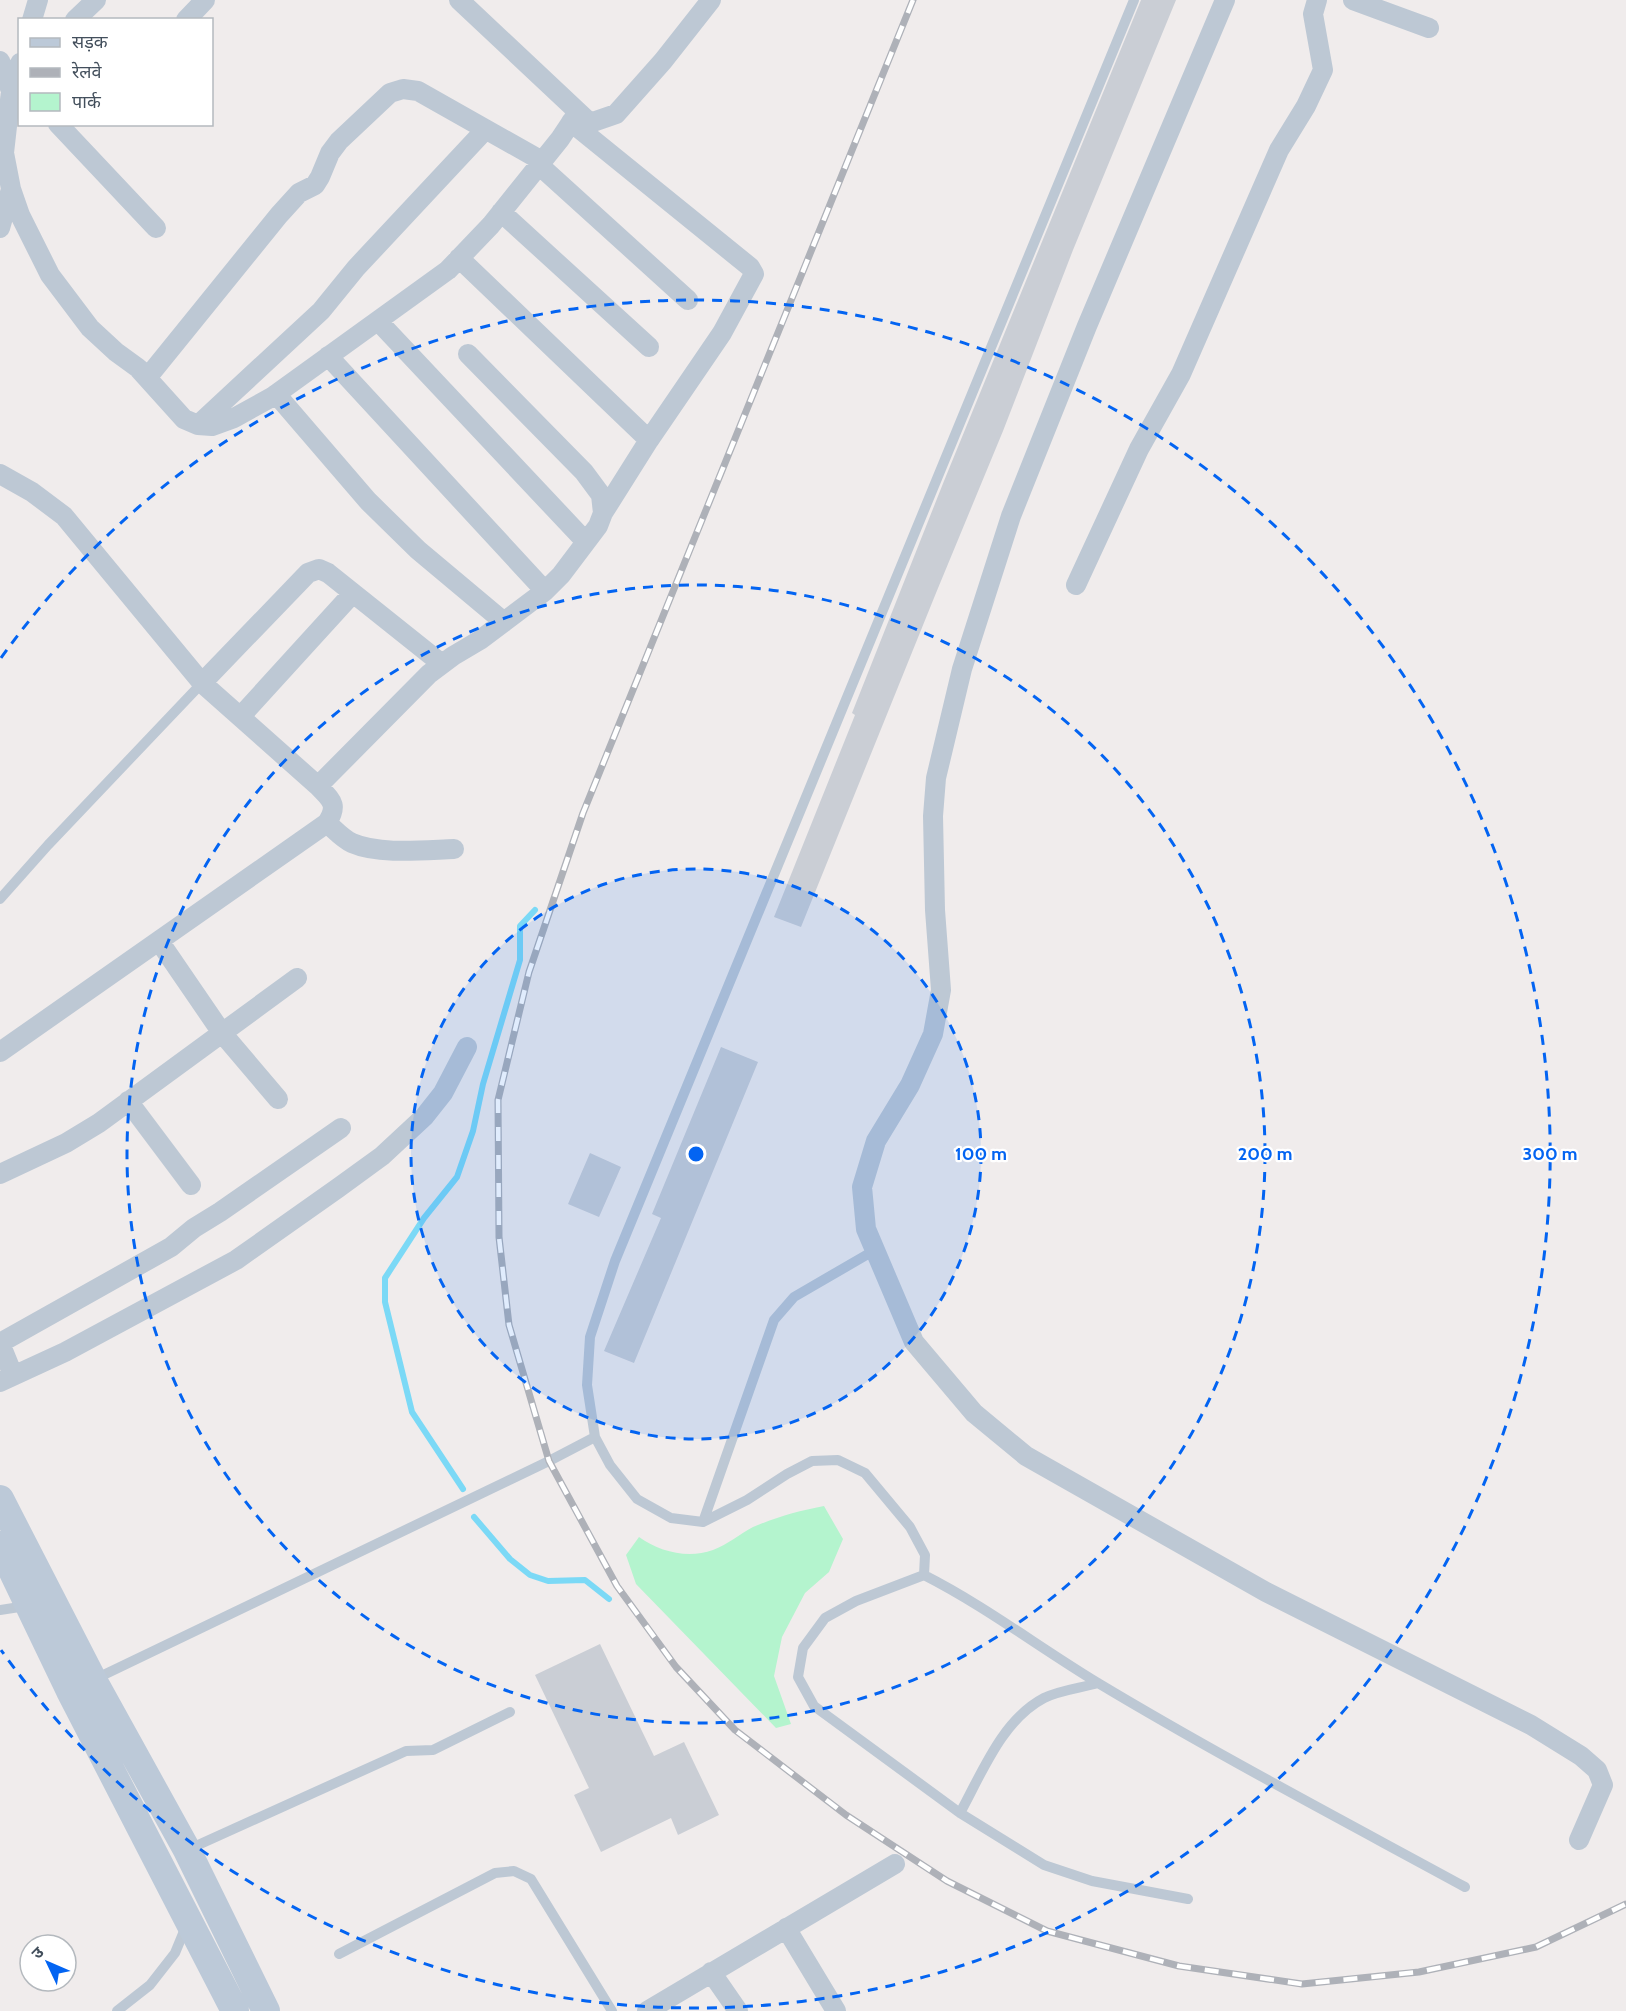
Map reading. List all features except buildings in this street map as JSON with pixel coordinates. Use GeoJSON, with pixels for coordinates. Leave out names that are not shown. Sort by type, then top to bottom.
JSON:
{"type":"FeatureCollection","features":[{"type":"Feature","properties":{"kind":"main road"},"geometry":{"type":"LineString","coordinates":[[0,1499],[188,1921],[235,2011]]}},
{"type":"Feature","properties":{"kind":"main road"},"geometry":{"type":"LineString","coordinates":[[0,1545],[29,1606],[187,1850],[266,2011]]}},
{"type":"Feature","properties":{"kind":"street"},"geometry":{"type":"LineString","coordinates":[[33,18],[38,0]]}},
{"type":"Feature","properties":{"kind":"street"},"geometry":{"type":"LineString","coordinates":[[77,18],[96,0]]}},
{"type":"Feature","properties":{"kind":"street"},"geometry":{"type":"LineString","coordinates":[[188,18],[205,0]]}},
{"type":"Feature","properties":{"kind":"street"},"geometry":{"type":"LineString","coordinates":[[318,786],[429,674],[504,622],[545,591],[561,575],[598,526],[603,513],[649,440],[722,333],[754,274],[750,267],[575,117],[459,0]]}},
{"type":"Feature","properties":{"kind":"street"},"geometry":{"type":"LineString","coordinates":[[575,117],[590,123],[616,114],[663,61],[711,0]]}},
{"type":"Feature","properties":{"kind":"street"},"geometry":{"type":"LineString","coordinates":[[1225,0],[1087,326],[1011,516],[962,669],[936,778],[933,816],[935,910],[941,990],[933,1034],[910,1085],[876,1141],[862,1187],[866,1229],[914,1342],[974,1413],[1026,1456],[1266,1592],[1531,1725],[1581,1756],[1597,1770],[1603,1785],[1580,1840]]}},
{"type":"Feature","properties":{"kind":"street"},"geometry":{"type":"LineString","coordinates":[[1076,585],[1139,449],[1181,374],[1279,150],[1306,106],[1323,70],[1313,14],[1317,0]]}},
{"type":"Feature","properties":{"kind":"street"},"geometry":{"type":"LineString","coordinates":[[1353,0],[1429,28]]}},
{"type":"Feature","properties":{"kind":"street"},"geometry":{"type":"LineString","coordinates":[[0,61],[17,77],[2,157],[20,215],[50,275],[90,328],[138,368],[184,419],[198,425],[212,426],[234,418],[276,394],[448,270],[501,212],[575,117]]}},
{"type":"Feature","properties":{"kind":"street"},"geometry":{"type":"LineString","coordinates":[[147,378],[279,214],[299,193],[315,185],[330,153],[339,141],[390,93],[403,89],[418,91],[540,163],[688,300]]}},
{"type":"Feature","properties":{"kind":"street"},"geometry":{"type":"LineString","coordinates":[[69,128],[156,228]]}},
{"type":"Feature","properties":{"kind":"street"},"geometry":{"type":"LineString","coordinates":[[198,425],[321,311],[356,268],[485,130]]}},
{"type":"Feature","properties":{"kind":"street"},"geometry":{"type":"LineString","coordinates":[[0,228],[11,189]]}},
{"type":"Feature","properties":{"kind":"street"},"geometry":{"type":"LineString","coordinates":[[501,212],[649,347]]}},
{"type":"Feature","properties":{"kind":"street"},"geometry":{"type":"LineString","coordinates":[[459,258],[649,440]]}},
{"type":"Feature","properties":{"kind":"street"},"geometry":{"type":"LineString","coordinates":[[378,321],[586,542]]}},
{"type":"Feature","properties":{"kind":"street"},"geometry":{"type":"LineString","coordinates":[[468,354],[584,472],[601,495],[603,513]]}},
{"type":"Feature","properties":{"kind":"street"},"geometry":{"type":"LineString","coordinates":[[328,356],[545,591]]}},
{"type":"Feature","properties":{"kind":"street"},"geometry":{"type":"LineString","coordinates":[[276,394],[368,501],[418,550],[504,622]]}},
{"type":"Feature","properties":{"kind":"street"},"geometry":{"type":"LineString","coordinates":[[0,474],[32,492],[64,516],[202,683],[242,716],[333,801],[333,808],[327,823],[0,1052]]}},
{"type":"Feature","properties":{"kind":"street"},"geometry":{"type":"LineString","coordinates":[[202,683],[308,573],[319,569],[354,593],[442,664]]}},
{"type":"Feature","properties":{"kind":"street"},"geometry":{"type":"LineString","coordinates":[[242,716],[354,593]]}},
{"type":"Feature","properties":{"kind":"street"},"geometry":{"type":"LineString","coordinates":[[327,823],[351,843],[368,847],[399,851],[454,849]]}},
{"type":"Feature","properties":{"kind":"street"},"geometry":{"type":"LineString","coordinates":[[159,941],[222,1033],[278,1098]]}},
{"type":"Feature","properties":{"kind":"street"},"geometry":{"type":"LineString","coordinates":[[0,1174],[66,1143],[128,1101],[297,978]]}},
{"type":"Feature","properties":{"kind":"street"},"geometry":{"type":"LineString","coordinates":[[341,1128],[194,1228],[171,1247],[0,1343],[6,1379],[65,1352],[236,1260],[338,1188],[382,1156],[424,1117],[443,1093],[467,1047]]}},
{"type":"Feature","properties":{"kind":"street"},"geometry":{"type":"LineString","coordinates":[[128,1101],[191,1185]]}},
{"type":"Feature","properties":{"kind":"street"},"geometry":{"type":"LineString","coordinates":[[646,2011],[895,1864]]}},
{"type":"Feature","properties":{"kind":"street"},"geometry":{"type":"LineString","coordinates":[[786,1928],[836,2011]]}},
{"type":"Feature","properties":{"kind":"street"},"geometry":{"type":"LineString","coordinates":[[711,1972],[738,2011]]}},
{"type":"Feature","properties":{"kind":"lane"},"geometry":{"type":"LineString","coordinates":[[924,1575],[925,1555],[910,1527],[865,1473],[838,1460],[812,1461],[747,1500],[703,1522],[671,1518],[637,1499],[610,1465],[595,1437],[586,1385],[590,1337],[615,1261],[1134,0]]}},
{"type":"Feature","properties":{"kind":"lane"},"geometry":{"type":"LineString","coordinates":[[0,899],[48,845],[202,683]]}},
{"type":"Feature","properties":{"kind":"lane"},"geometry":{"type":"LineString","coordinates":[[703,1522],[774,1320],[794,1297],[874,1250]]}},
{"type":"Feature","properties":{"kind":"lane"},"geometry":{"type":"LineString","coordinates":[[82,1685],[595,1437]]}},
{"type":"Feature","properties":{"kind":"lane"},"geometry":{"type":"LineString","coordinates":[[1188,1899],[1092,1881],[1044,1865],[960,1813],[814,1706],[798,1677],[803,1648],[825,1618],[856,1601],[924,1575],[962,1594],[1098,1683],[1465,1887]]}},
{"type":"Feature","properties":{"kind":"lane"},"geometry":{"type":"LineString","coordinates":[[0,1610],[29,1606]]}},
{"type":"Feature","properties":{"kind":"lane"},"geometry":{"type":"LineString","coordinates":[[960,1813],[998,1746],[1018,1717],[1045,1698],[1098,1683]]}},
{"type":"Feature","properties":{"kind":"lane"},"geometry":{"type":"LineString","coordinates":[[187,1850],[406,1751],[433,1750],[510,1712]]}},
{"type":"Feature","properties":{"kind":"lane"},"geometry":{"type":"LineString","coordinates":[[339,1954],[495,1873],[514,1870],[531,1879],[612,2011]]}},
{"type":"Feature","properties":{"kind":"lane"},"geometry":{"type":"LineString","coordinates":[[117,2011],[150,1985],[175,1953],[188,1921]]}},
{"type":"Feature","properties":{"kind":"green space"},"geometry":{"type":"Polygon","coordinates":[[[824,1506],[843,1539],[829,1572],[805,1593],[782,1637],[774,1676],[791,1724],[776,1728],[636,1584],[626,1555],[639,1537],[665,1550],[684,1554],[704,1553],[718,1548],[762,1523],[824,1506]]]}},
{"type":"Feature","properties":{"kind":"waterway"},"geometry":{"type":"LineString","coordinates":[[463,1489],[412,1412],[385,1302],[385,1278],[424,1218],[457,1177],[473,1131],[483,1084],[520,960],[520,926],[535,910]]}},
{"type":"Feature","properties":{"kind":"waterway"},"geometry":{"type":"LineString","coordinates":[[474,1517],[510,1559],[530,1575],[548,1581],[585,1580],[609,1599]]}},
{"type":"Feature","properties":{"kind":"railway"},"geometry":{"type":"LineString","coordinates":[[913,0],[583,813],[529,972],[498,1100],[499,1237],[509,1325],[549,1461],[617,1586],[676,1667],[735,1730],[846,1815],[947,1881],[1047,1931],[1179,1966],[1302,1984],[1419,1972],[1536,1947],[1626,1904]]}}]}
